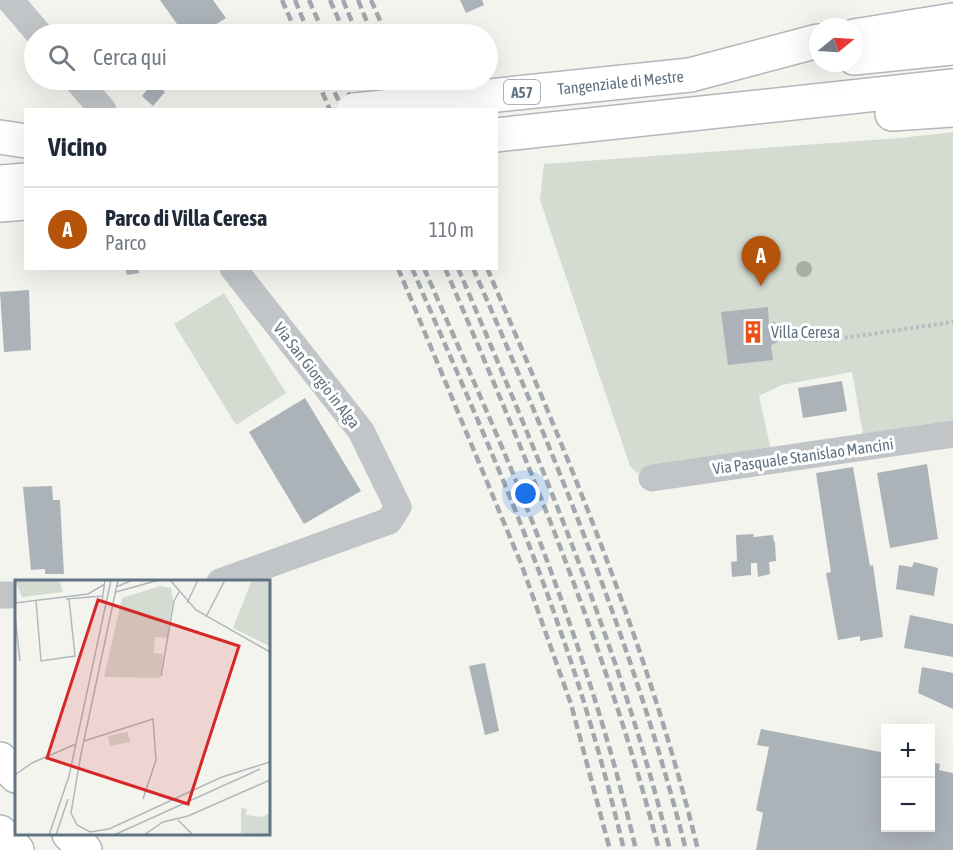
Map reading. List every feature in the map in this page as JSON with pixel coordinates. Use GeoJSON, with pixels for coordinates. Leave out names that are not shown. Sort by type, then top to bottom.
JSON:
{"type":"FeatureCollection","features":[{"type":"Feature","properties":{"kind":"highway"},"geometry":{"type":"LineString","coordinates":[[863,35],[953,20]]}},
{"type":"Feature","properties":{"kind":"highway","name":"A57"},"geometry":{"type":"LineString","coordinates":[[690,75],[809,43]]}},
{"type":"Feature","properties":{"kind":"highway"},"geometry":{"type":"LineString","coordinates":[[863,57],[953,48]]}},
{"type":"Feature","properties":{"kind":"highway","name":"Tangenziale di Mestre"},"geometry":{"type":"LineString","coordinates":[[373,108],[809,63]]}},
{"type":"Feature","properties":{"kind":"highway"},"geometry":{"type":"LineString","coordinates":[[498,135],[953,86]]}},
{"type":"Feature","properties":{"kind":"highway"},"geometry":{"type":"LineString","coordinates":[[695,114],[827,120],[953,110]]}},
{"type":"Feature","properties":{"kind":"highway"},"geometry":{"type":"LineString","coordinates":[[0,136],[24,142]]}},
{"type":"Feature","properties":{"kind":"highway"},"geometry":{"type":"LineString","coordinates":[[0,146],[24,142]]}},
{"type":"Feature","properties":{"kind":"highway"},"geometry":{"type":"LineString","coordinates":[[0,182],[24,180]]}},
{"type":"Feature","properties":{"kind":"highway"},"geometry":{"type":"LineString","coordinates":[[0,205],[24,203]]}},
{"type":"Feature","properties":{"kind":"highway"},"geometry":{"type":"LineString","coordinates":[[0,759],[15,775]]}},
{"type":"Feature","properties":{"kind":"highway"},"geometry":{"type":"LineString","coordinates":[[0,832],[16,850]]}},
{"type":"Feature","properties":{"kind":"highway"},"geometry":{"type":"LineString","coordinates":[[70,835],[85,850]]}},
{"type":"Feature","properties":{"kind":"street"},"geometry":{"type":"LineString","coordinates":[[9,0],[30,24]]}},
{"type":"Feature","properties":{"kind":"street"},"geometry":{"type":"LineString","coordinates":[[86,90],[101,108]]}},
{"type":"Feature","properties":{"kind":"street","name":"Via San Giorgio in Alga"},"geometry":{"type":"LineString","coordinates":[[226,580],[389,521],[399,507],[361,431],[235,270]]}},
{"type":"Feature","properties":{"kind":"street","name":"Via Pasquale Stanislao Mancini"},"geometry":{"type":"LineString","coordinates":[[652,478],[953,434]]}},
{"type":"Feature","properties":{"kind":"path"},"geometry":{"type":"LineString","coordinates":[[784,339],[830,340],[953,322]]}},
{"type":"Feature","properties":{"kind":"shaded area"},"geometry":{"type":"Polygon","coordinates":[[[953,132],[953,427],[864,440],[852,372],[782,385],[759,396],[771,450],[637,473],[630,466],[540,200],[544,164],[900,138],[953,132]]]}},
{"type":"Feature","properties":{"kind":"shaded area"},"geometry":{"type":"Polygon","coordinates":[[[224,293],[286,393],[236,425],[174,324],[224,293]]]}},
{"type":"Feature","properties":{"kind":"building"},"geometry":{"type":"Polygon","coordinates":[[[160,0],[213,0],[226,18],[217,24],[177,24],[160,0]]]}},
{"type":"Feature","properties":{"kind":"building"},"geometry":{"type":"Polygon","coordinates":[[[460,0],[482,0],[484,5],[466,13],[460,0]]]}},
{"type":"Feature","properties":{"kind":"building"},"geometry":{"type":"Polygon","coordinates":[[[147,90],[165,92],[153,106],[142,96],[147,90]]]}},
{"type":"Feature","properties":{"kind":"building"},"geometry":{"type":"Polygon","coordinates":[[[126,270],[138,270],[139,273],[127,275],[126,270]]]}},
{"type":"Feature","properties":{"kind":"building"},"geometry":{"type":"Polygon","coordinates":[[[29,290],[31,350],[4,352],[0,292],[29,290]]]}},
{"type":"Feature","properties":{"kind":"building","name":"Villa Ceresa"},"geometry":{"type":"Polygon","coordinates":[[[768,307],[769,323],[774,322],[782,328],[782,336],[771,345],[773,360],[728,365],[721,312],[768,307]]]}},
{"type":"Feature","properties":{"kind":"building"},"geometry":{"type":"Polygon","coordinates":[[[842,381],[847,411],[803,418],[798,388],[842,381]]]}},
{"type":"Feature","properties":{"kind":"building"},"geometry":{"type":"Polygon","coordinates":[[[305,398],[361,491],[304,524],[249,432],[305,398]]]}},
{"type":"Feature","properties":{"kind":"building"},"geometry":{"type":"Polygon","coordinates":[[[927,464],[938,539],[890,548],[877,473],[927,464]]]}},
{"type":"Feature","properties":{"kind":"building"},"geometry":{"type":"Polygon","coordinates":[[[853,467],[870,566],[873,565],[883,637],[860,641],[860,636],[838,640],[826,573],[831,572],[816,473],[853,467]]]}},
{"type":"Feature","properties":{"kind":"building"},"geometry":{"type":"Polygon","coordinates":[[[52,486],[53,500],[60,500],[64,574],[45,574],[45,569],[31,570],[23,487],[52,486]]]}},
{"type":"Feature","properties":{"kind":"building"},"geometry":{"type":"Polygon","coordinates":[[[754,534],[753,537],[773,535],[776,561],[769,562],[770,574],[758,577],[757,563],[751,563],[751,575],[732,577],[731,562],[737,561],[736,535],[754,534]]]}},
{"type":"Feature","properties":{"kind":"building"},"geometry":{"type":"Polygon","coordinates":[[[914,562],[938,568],[934,596],[896,589],[899,565],[912,567],[914,562]]]}},
{"type":"Feature","properties":{"kind":"building"},"geometry":{"type":"Polygon","coordinates":[[[910,615],[953,624],[953,657],[904,648],[910,615]]]}},
{"type":"Feature","properties":{"kind":"building"},"geometry":{"type":"Polygon","coordinates":[[[485,663],[499,731],[485,735],[469,666],[485,663]]]}},
{"type":"Feature","properties":{"kind":"building"},"geometry":{"type":"Polygon","coordinates":[[[922,667],[953,673],[953,709],[918,693],[922,667]]]}},
{"type":"Feature","properties":{"kind":"building"},"geometry":{"type":"Polygon","coordinates":[[[761,729],[881,752],[881,832],[935,832],[935,763],[940,764],[939,770],[953,773],[953,850],[756,850],[763,813],[756,810],[769,747],[757,745],[761,729]]]}},
{"type":"Feature","properties":{"kind":"railway"},"geometry":{"type":"LineString","coordinates":[[282,0],[293,24]]}},
{"type":"Feature","properties":{"kind":"railway"},"geometry":{"type":"LineString","coordinates":[[295,0],[305,24]]}},
{"type":"Feature","properties":{"kind":"railway"},"geometry":{"type":"LineString","coordinates":[[309,0],[320,24]]}},
{"type":"Feature","properties":{"kind":"railway"},"geometry":{"type":"LineString","coordinates":[[330,0],[341,24]]}},
{"type":"Feature","properties":{"kind":"railway"},"geometry":{"type":"LineString","coordinates":[[343,0],[353,24]]}},
{"type":"Feature","properties":{"kind":"railway"},"geometry":{"type":"LineString","coordinates":[[358,0],[368,24]]}},
{"type":"Feature","properties":{"kind":"railway"},"geometry":{"type":"LineString","coordinates":[[371,0],[382,24]]}},
{"type":"Feature","properties":{"kind":"railway"},"geometry":{"type":"LineString","coordinates":[[321,90],[329,108]]}},
{"type":"Feature","properties":{"kind":"railway"},"geometry":{"type":"LineString","coordinates":[[334,90],[342,108]]}},
{"type":"Feature","properties":{"kind":"railway"},"geometry":{"type":"LineString","coordinates":[[347,90],[355,108]]}},
{"type":"Feature","properties":{"kind":"railway"},"geometry":{"type":"LineString","coordinates":[[368,90],[376,108]]}},
{"type":"Feature","properties":{"kind":"railway"},"geometry":{"type":"LineString","coordinates":[[381,90],[389,108]]}},
{"type":"Feature","properties":{"kind":"railway"},"geometry":{"type":"LineString","coordinates":[[396,90],[404,108]]}},
{"type":"Feature","properties":{"kind":"railway"},"geometry":{"type":"LineString","coordinates":[[409,90],[417,108]]}},
{"type":"Feature","properties":{"kind":"railway"},"geometry":{"type":"LineString","coordinates":[[399,270],[522,566],[571,704],[610,850]]}},
{"type":"Feature","properties":{"kind":"railway"},"geometry":{"type":"LineString","coordinates":[[413,270],[489,446],[543,581],[586,710],[624,850]]}},
{"type":"Feature","properties":{"kind":"railway"},"geometry":{"type":"LineString","coordinates":[[425,270],[503,449],[559,594],[607,739],[636,850]]}},
{"type":"Feature","properties":{"kind":"railway"},"geometry":{"type":"LineString","coordinates":[[446,270],[535,483],[590,628],[615,701],[659,850]]}},
{"type":"Feature","properties":{"kind":"railway"},"geometry":{"type":"LineString","coordinates":[[459,270],[548,483],[603,628],[628,701],[670,850]]}},
{"type":"Feature","properties":{"kind":"railway"},"geometry":{"type":"LineString","coordinates":[[474,270],[592,555],[643,701],[686,850]]}},
{"type":"Feature","properties":{"kind":"railway"},"geometry":{"type":"LineString","coordinates":[[488,270],[548,411],[605,555],[656,701],[698,850]]}},
{"type":"Feature","properties":{"kind":"place","name":"Parco di Villa Ceresa"},"geometry":{"type":"Point","coordinates":[761,286]}},
{"type":"Feature","properties":{"kind":"place","name":"Villa Ceresa"},"geometry":{"type":"Point","coordinates":[753,332]}}]}
